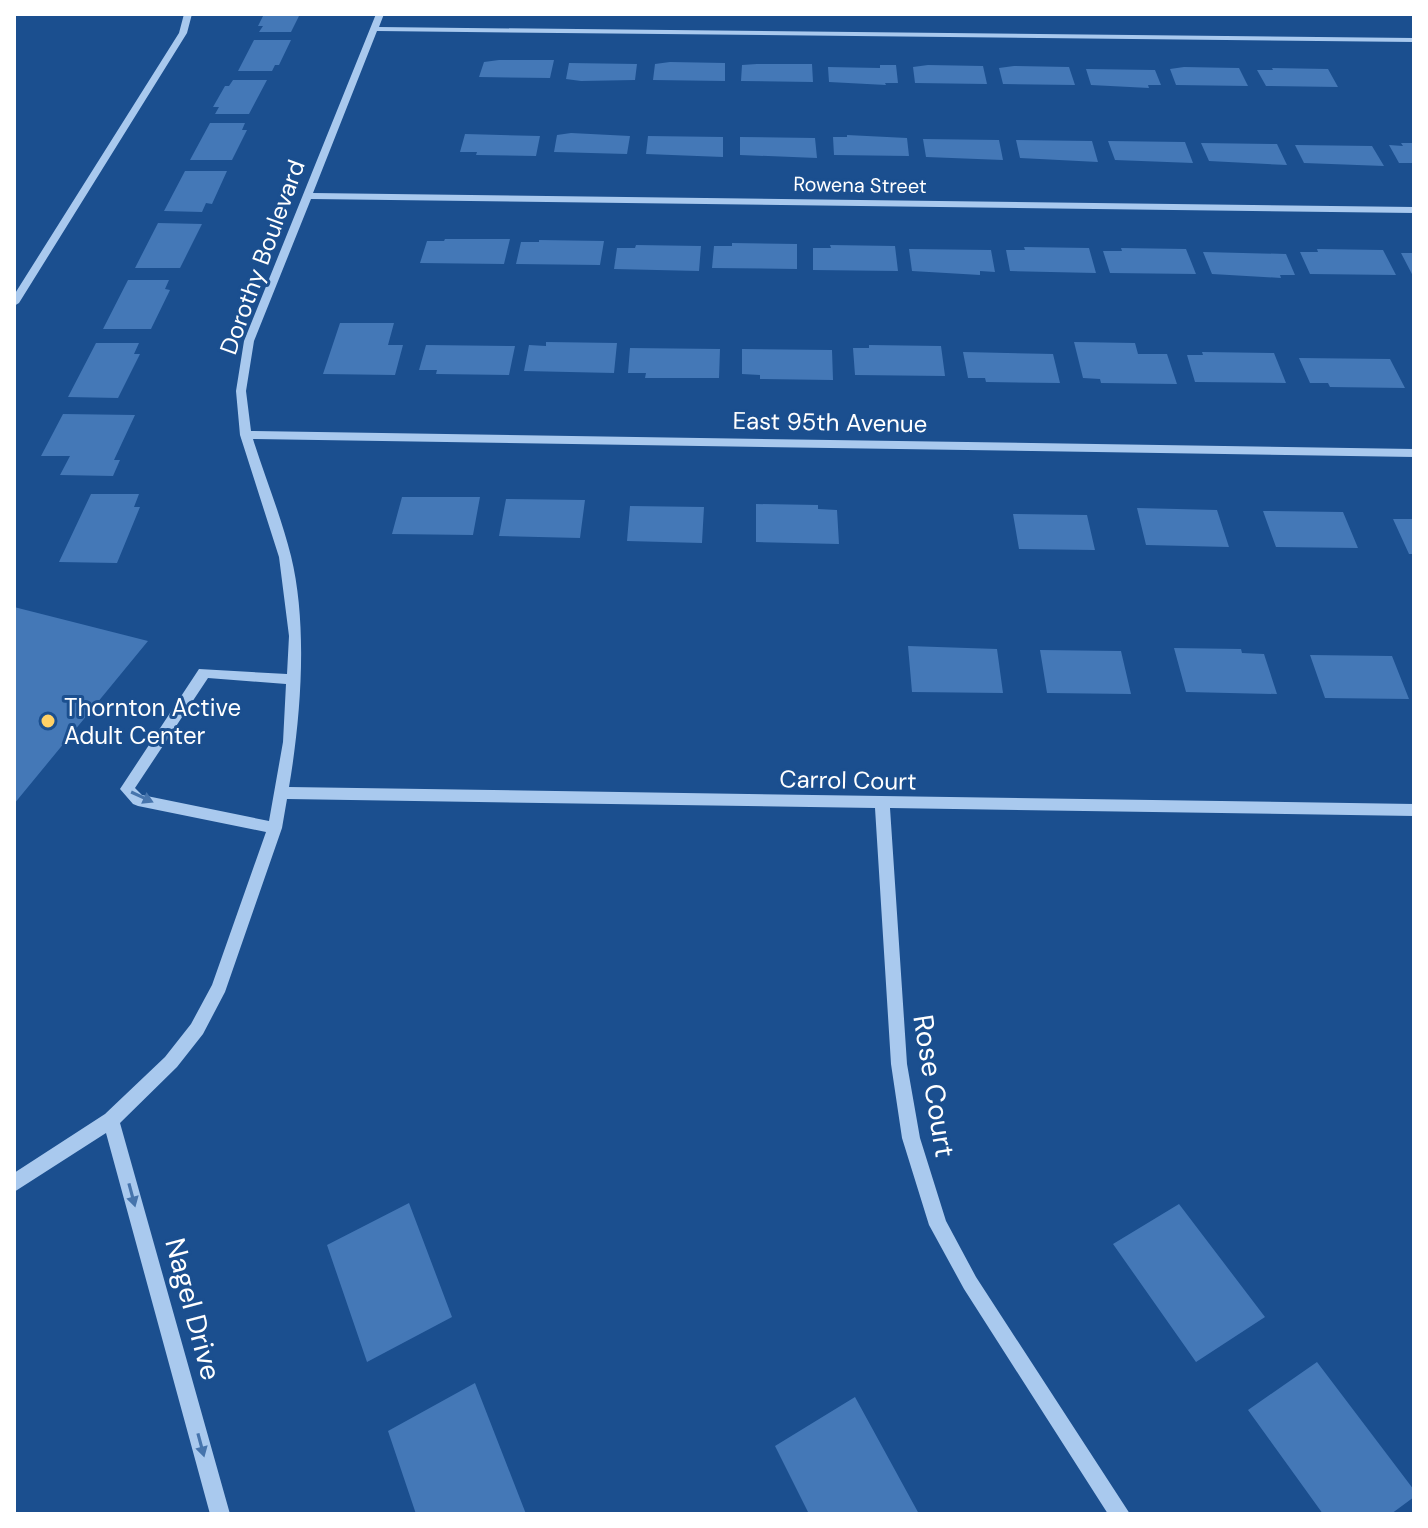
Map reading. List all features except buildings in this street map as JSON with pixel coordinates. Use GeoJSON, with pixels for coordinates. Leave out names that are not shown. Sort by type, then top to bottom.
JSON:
{"type":"FeatureCollection","features":[{"type":"Feature","properties":{"kind":"street"},"geometry":{"type":"LineString","coordinates":[[14,303],[183,33],[188,14]]}},
{"type":"Feature","properties":{"kind":"street","name":"Dorothy Boulevard"},"geometry":{"type":"LineString","coordinates":[[14,1183],[111,1120],[171,1062],[197,1029],[219,987],[275,828],[290,742],[295,636],[285,557],[246,435],[241,391],[249,341],[380,14]]}},
{"type":"Feature","properties":{"kind":"street"},"geometry":{"type":"LineString","coordinates":[[374,29],[1414,40]]}},
{"type":"Feature","properties":{"kind":"street","name":"Rowena Street"},"geometry":{"type":"LineString","coordinates":[[306,196],[1414,210]]}},
{"type":"Feature","properties":{"kind":"street","name":"East 95th Avenue"},"geometry":{"type":"LineString","coordinates":[[246,435],[1414,453]]}},
{"type":"Feature","properties":{"kind":"street"},"geometry":{"type":"LineString","coordinates":[[275,828],[138,800],[127,789],[204,673],[293,679]]}},
{"type":"Feature","properties":{"kind":"street","name":"Carrol Court"},"geometry":{"type":"LineString","coordinates":[[281,793],[1414,810]]}},
{"type":"Feature","properties":{"kind":"street","name":"Rose Court"},"geometry":{"type":"LineString","coordinates":[[882,803],[899,1064],[911,1138],[938,1225],[970,1283],[1120,1514]]}},
{"type":"Feature","properties":{"kind":"street","name":"Nagel Drive"},"geometry":{"type":"LineString","coordinates":[[111,1120],[220,1514]]}},
{"type":"Feature","properties":{"kind":"place","name":"Thornton Active Adult Center"},"geometry":{"type":"Point","coordinates":[48,721]}}]}
